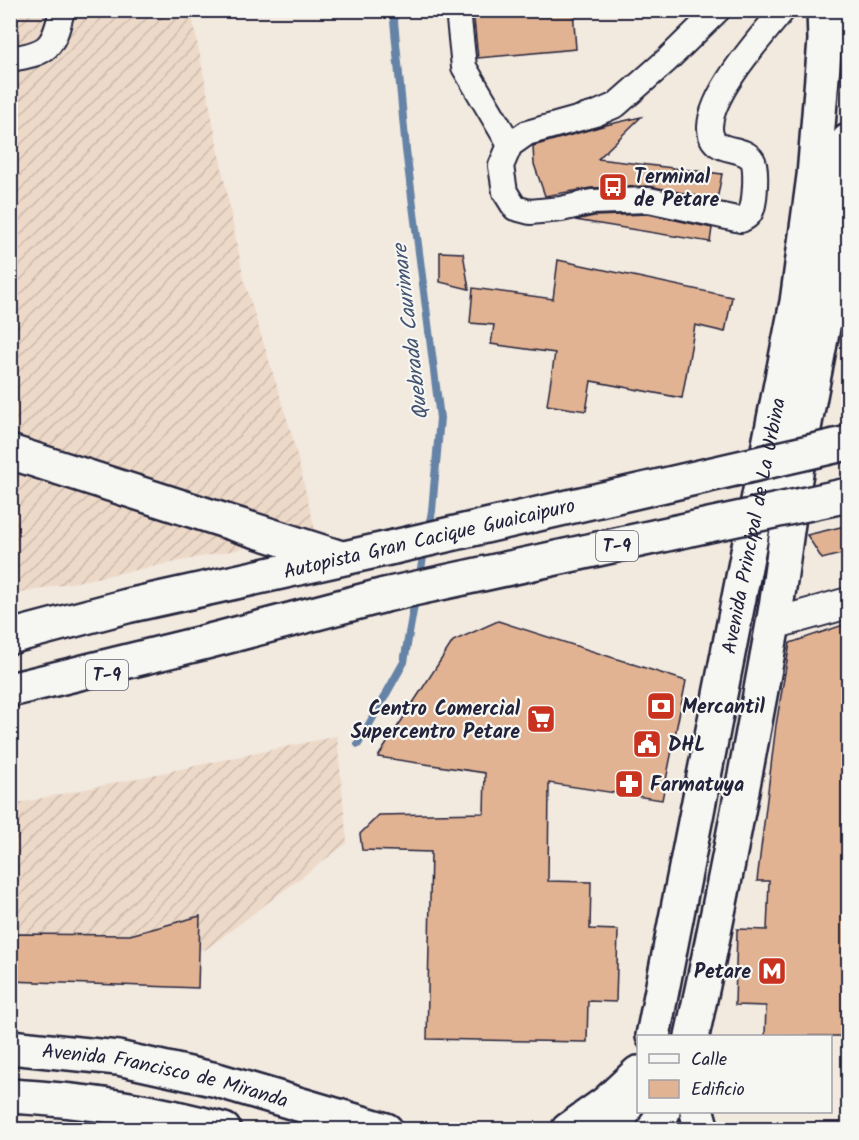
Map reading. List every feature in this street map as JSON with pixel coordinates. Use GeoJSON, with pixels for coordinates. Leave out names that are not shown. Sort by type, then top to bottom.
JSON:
{"type":"FeatureCollection","features":[{"type":"Feature","properties":{"kind":"main road","name":"Avenida Principal de La Urbina"},"geometry":{"type":"LineString","coordinates":[[653,1035],[796,302],[814,176],[825,40],[824,10]]}},
{"type":"Feature","properties":{"kind":"main road","name":"Avenida Principal de La Urbina"},"geometry":{"type":"LineString","coordinates":[[692,1035],[710,954],[773,624],[792,496],[827,310],[849,141]]}},
{"type":"Feature","properties":{"kind":"main road","name":"Autopista Gran Cacique Guaicaipuro"},"geometry":{"type":"LineString","coordinates":[[10,637],[127,606],[849,443]]}},
{"type":"Feature","properties":{"kind":"main road"},"geometry":{"type":"LineString","coordinates":[[10,452],[340,558]]}},
{"type":"Feature","properties":{"kind":"main road","name":"T-9"},"geometry":{"type":"LineString","coordinates":[[10,690],[385,595],[849,495]]}},
{"type":"Feature","properties":{"kind":"main road","name":"T-9"},"geometry":{"type":"LineString","coordinates":[[10,706],[202,643]]}},
{"type":"Feature","properties":{"kind":"main road","name":"Avenida Francisco de Miranda"},"geometry":{"type":"LineString","coordinates":[[10,1047],[118,1058],[217,1080],[386,1130]]}},
{"type":"Feature","properties":{"kind":"main road"},"geometry":{"type":"LineString","coordinates":[[568,1130],[606,1103],[637,1075]]}},
{"type":"Feature","properties":{"kind":"main road"},"geometry":{"type":"LineString","coordinates":[[615,1130],[637,1084]]}},
{"type":"Feature","properties":{"kind":"main road","name":"Avenida Francisco de Miranda"},"geometry":{"type":"LineString","coordinates":[[10,1096],[55,1099],[173,1115],[224,1130]]}},
{"type":"Feature","properties":{"kind":"main road"},"geometry":{"type":"LineString","coordinates":[[654,1130],[662,1113]]}},
{"type":"Feature","properties":{"kind":"main road"},"geometry":{"type":"LineString","coordinates":[[697,1113],[702,1130]]}},
{"type":"Feature","properties":{"kind":"street"},"geometry":{"type":"LineString","coordinates":[[10,59],[38,55],[56,37],[62,10]]}},
{"type":"Feature","properties":{"kind":"street"},"geometry":{"type":"LineString","coordinates":[[458,10],[465,67],[510,144]]}},
{"type":"Feature","properties":{"kind":"street"},"geometry":{"type":"LineString","coordinates":[[718,10],[667,60],[616,105],[595,114],[527,133],[510,144],[501,166],[505,192],[515,208],[530,212],[561,209],[592,202],[650,200],[741,220],[752,211],[755,168],[753,161],[748,156],[722,148],[713,140],[710,127],[716,102],[747,55],[783,10]]}},
{"type":"Feature","properties":{"kind":"street"},"geometry":{"type":"LineString","coordinates":[[773,624],[849,603]]}},
{"type":"Feature","properties":{"kind":"shaded area"},"geometry":{"type":"Polygon","coordinates":[[[11,11],[191,11],[244,280],[292,435],[316,534],[11,595],[11,11]]]}},
{"type":"Feature","properties":{"kind":"shaded area"},"geometry":{"type":"Polygon","coordinates":[[[337,736],[347,843],[205,950],[11,940],[10,805],[337,736]]]}},
{"type":"Feature","properties":{"kind":"building"},"geometry":{"type":"Polygon","coordinates":[[[473,10],[573,10],[576,49],[478,58],[473,10]]]}},
{"type":"Feature","properties":{"kind":"building"},"geometry":{"type":"Polygon","coordinates":[[[641,117],[598,159],[722,174],[717,200],[649,186],[591,188],[545,196],[534,164],[533,146],[641,117]]]}},
{"type":"Feature","properties":{"kind":"building"},"geometry":{"type":"Polygon","coordinates":[[[648,214],[712,228],[710,242],[575,220],[594,216],[648,214]]]}},
{"type":"Feature","properties":{"kind":"building"},"geometry":{"type":"Polygon","coordinates":[[[440,252],[463,253],[469,289],[440,282],[440,252]]]}},
{"type":"Feature","properties":{"kind":"building"},"geometry":{"type":"Polygon","coordinates":[[[558,260],[732,297],[725,332],[695,325],[682,398],[591,381],[586,411],[547,405],[555,353],[491,344],[494,325],[470,323],[473,288],[553,299],[558,260]]]}},
{"type":"Feature","properties":{"kind":"building"},"geometry":{"type":"Polygon","coordinates":[[[849,525],[849,552],[822,559],[807,535],[849,525]]]}},
{"type":"Feature","properties":{"kind":"building"},"geometry":{"type":"Polygon","coordinates":[[[498,621],[686,681],[662,800],[549,783],[548,881],[591,882],[590,929],[618,930],[616,1002],[588,1001],[587,1042],[427,1039],[431,852],[362,850],[360,834],[379,815],[484,813],[485,773],[378,757],[453,641],[498,621]]]}},
{"type":"Feature","properties":{"kind":"building"},"geometry":{"type":"Polygon","coordinates":[[[849,623],[849,1036],[765,1035],[766,1006],[735,1005],[737,929],[767,930],[769,881],[757,881],[776,725],[790,643],[849,623]]]}},
{"type":"Feature","properties":{"kind":"building"},"geometry":{"type":"Polygon","coordinates":[[[200,916],[198,988],[10,981],[10,953],[17,954],[17,934],[130,935],[200,916]]]}},
{"type":"Feature","properties":{"kind":"waterway","name":"Quebrada Caurimare"},"geometry":{"type":"LineString","coordinates":[[393,10],[406,150],[440,418],[428,532]]}},
{"type":"Feature","properties":{"kind":"waterway","name":"Quebrada Caurimare"},"geometry":{"type":"LineString","coordinates":[[419,579],[425,547]]}},
{"type":"Feature","properties":{"kind":"waterway","name":"Quebrada Caurimare"},"geometry":{"type":"LineString","coordinates":[[358,744],[404,662],[416,594]]}},
{"type":"Feature","properties":{"kind":"place","name":"Terminal de Petare"},"geometry":{"type":"Point","coordinates":[613,187]}},
{"type":"Feature","properties":{"kind":"place","name":"Mercantil"},"geometry":{"type":"Point","coordinates":[661,706]}},
{"type":"Feature","properties":{"kind":"place","name":"Centro Comercial Supercentro Petare"},"geometry":{"type":"Point","coordinates":[541,719]}},
{"type":"Feature","properties":{"kind":"place","name":"DHL"},"geometry":{"type":"Point","coordinates":[647,744]}},
{"type":"Feature","properties":{"kind":"place","name":"Farmatuya"},"geometry":{"type":"Point","coordinates":[629,784]}},
{"type":"Feature","properties":{"kind":"place","name":"Petare"},"geometry":{"type":"Point","coordinates":[772,971]}}]}
